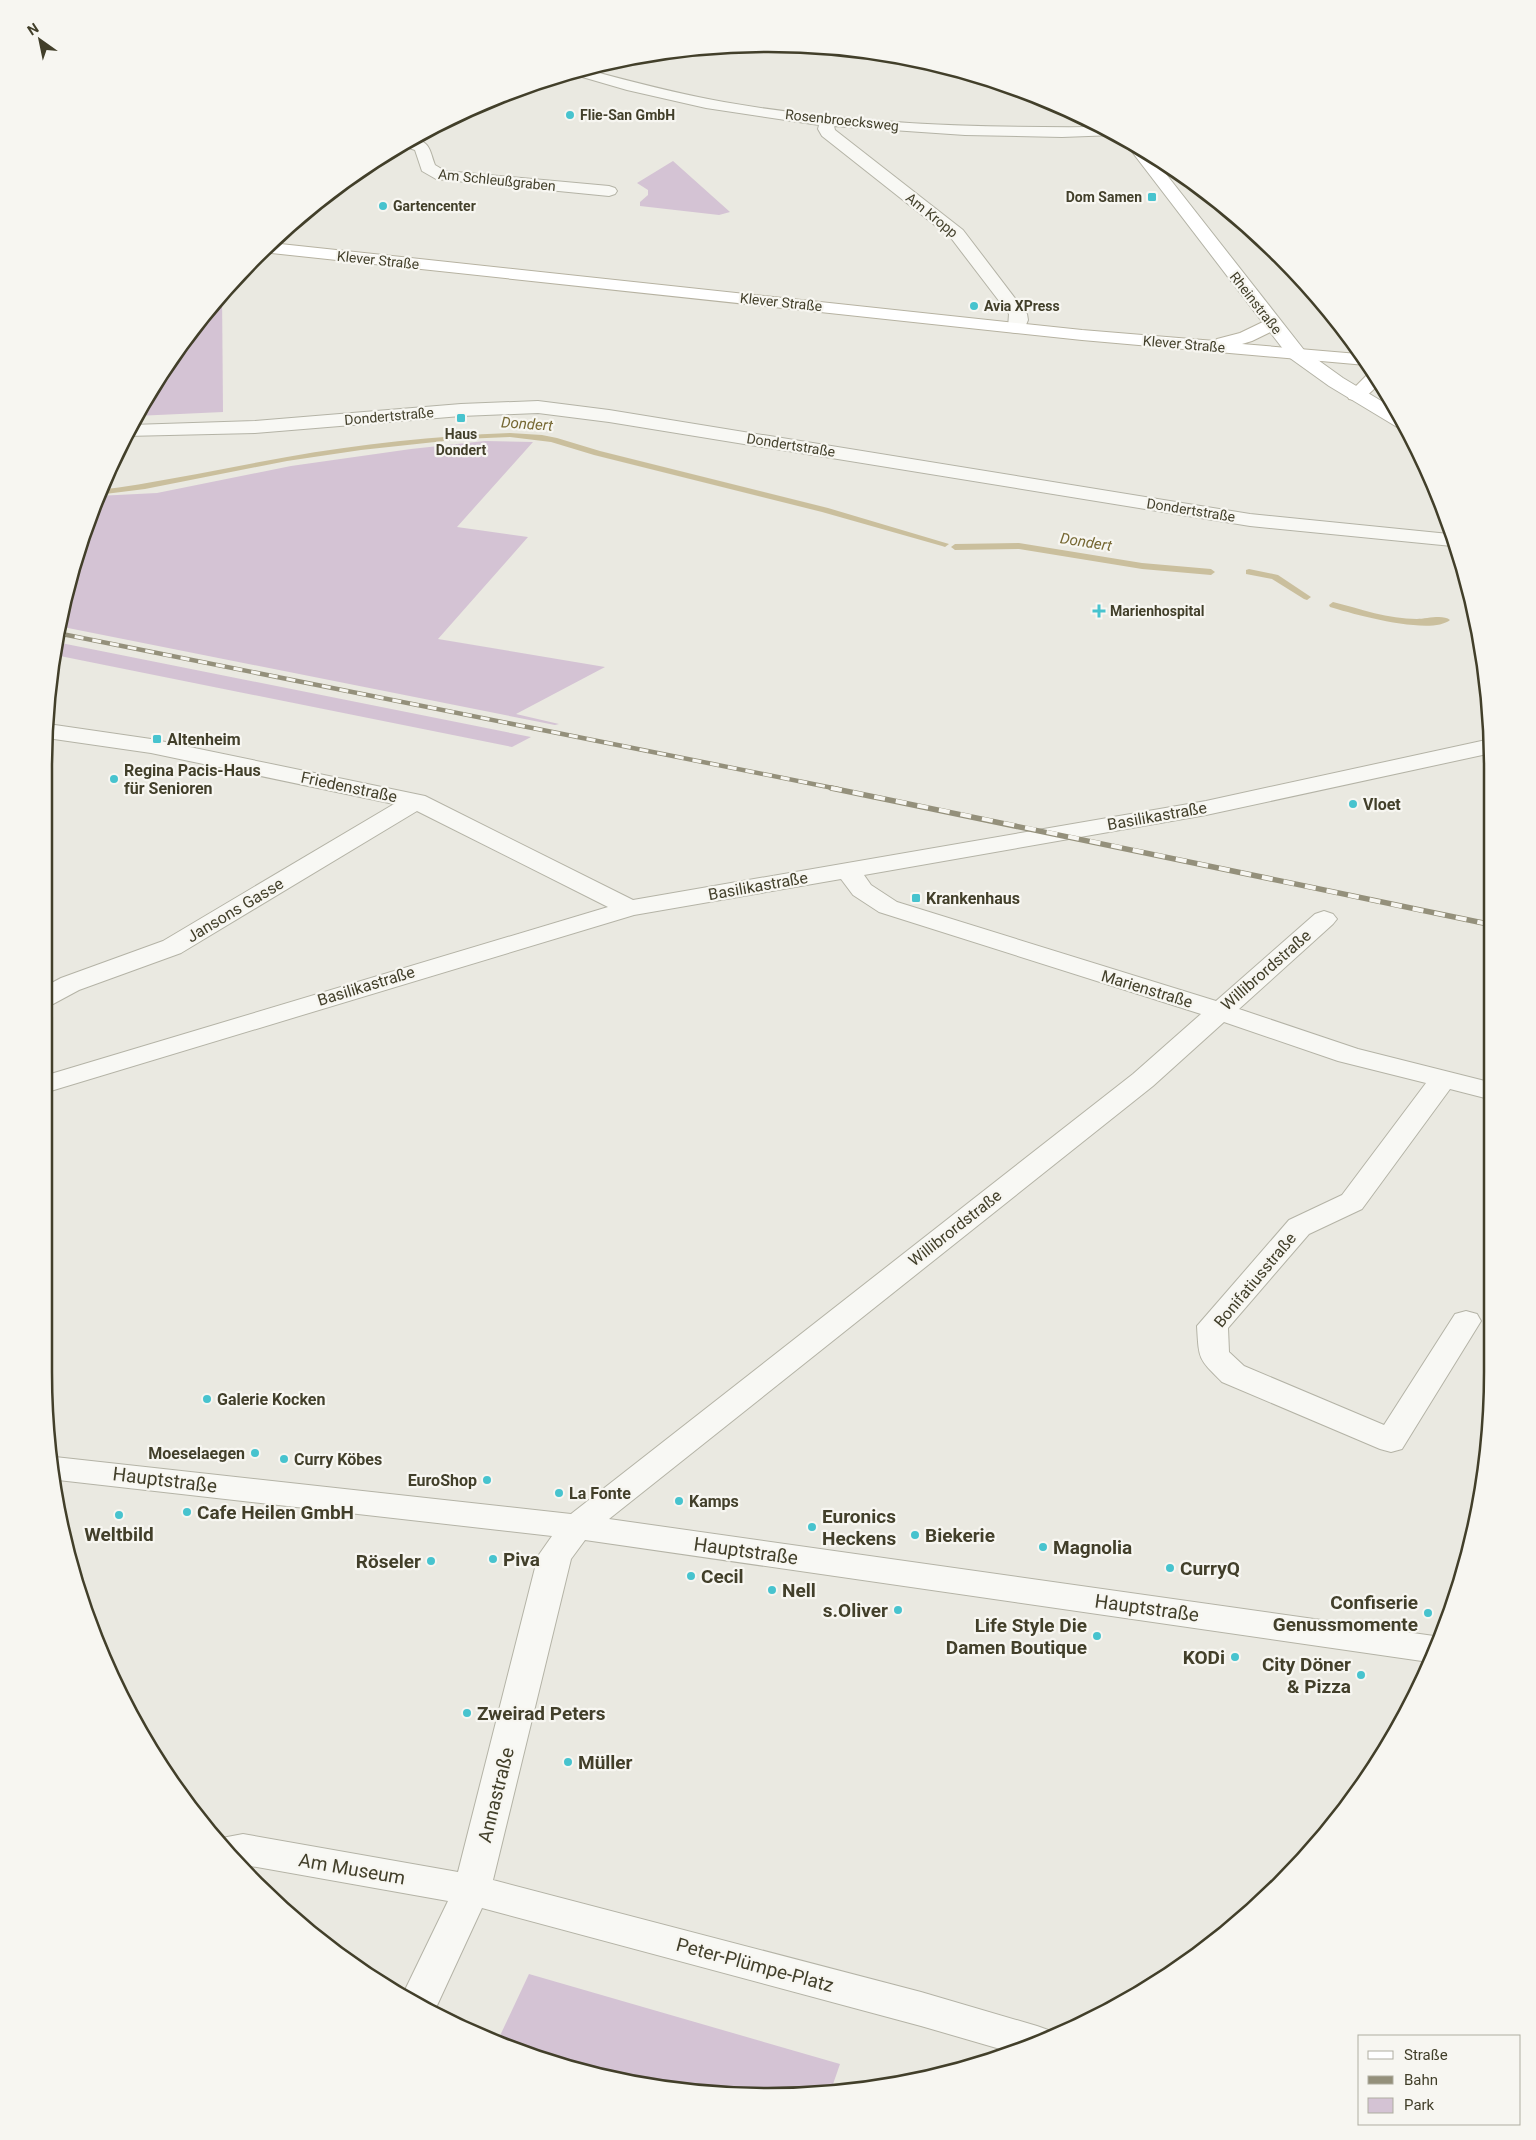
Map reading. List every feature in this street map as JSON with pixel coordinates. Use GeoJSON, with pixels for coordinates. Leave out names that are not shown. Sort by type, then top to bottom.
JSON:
{"type":"FeatureCollection","features":[{"type":"Feature","properties":{"kind":"main road","name":"Rheinstraße"},"geometry":{"type":"LineString","coordinates":[[1148,162],[1296,354],[1391,416]]}},
{"type":"Feature","properties":{"kind":"main road","name":"Klever Straße"},"geometry":{"type":"LineString","coordinates":[[276,249],[1017,328],[1355,359]]}},
{"type":"Feature","properties":{"kind":"main road"},"geometry":{"type":"LineString","coordinates":[[1205,346],[1246,337],[1272,324]]}},
{"type":"Feature","properties":{"kind":"main road"},"geometry":{"type":"LineString","coordinates":[[1356,395],[1371,382]]}},
{"type":"Feature","properties":{"kind":"street","name":"Rosenbroecksweg"},"geometry":{"type":"LineString","coordinates":[[591,75],[726,107],[827,120],[942,128],[1095,132]]}},
{"type":"Feature","properties":{"kind":"street","name":"Am Kropp"},"geometry":{"type":"LineString","coordinates":[[827,120],[826,129],[828,132],[957,234],[1018,314],[1017,328]]}},
{"type":"Feature","properties":{"kind":"street","name":"Am Schleußgraben"},"geometry":{"type":"LineString","coordinates":[[417,144],[421,146],[426,168],[431,173],[442,176],[609,191]]}},
{"type":"Feature","properties":{"kind":"street","name":"Dondertstraße"},"geometry":{"type":"LineString","coordinates":[[137,431],[255,427],[461,410],[538,408],[609,416],[1250,520],[1446,540]]}},
{"type":"Feature","properties":{"kind":"street","name":"Friedenstraße"},"geometry":{"type":"LineString","coordinates":[[54,732],[151,746],[416,801],[630,908]]}},
{"type":"Feature","properties":{"kind":"street","name":"Basilikastraße"},"geometry":{"type":"LineString","coordinates":[[52,1083],[630,908],[1206,808],[1483,748]]}},
{"type":"Feature","properties":{"kind":"street","name":"Jansons Gasse"},"geometry":{"type":"LineString","coordinates":[[52,994],[70,984],[172,947],[416,801]]}},
{"type":"Feature","properties":{"kind":"street","name":"Marienstraße"},"geometry":{"type":"LineString","coordinates":[[848,870],[862,890],[888,907],[1219,1011],[1348,1055],[1484,1090]]}},
{"type":"Feature","properties":{"kind":"street","name":"Willibrordstraße"},"geometry":{"type":"LineString","coordinates":[[577,1528],[1136,1086],[1324,919]]}},
{"type":"Feature","properties":{"kind":"street","name":"Bonifatiusstraße"},"geometry":{"type":"LineString","coordinates":[[1443,1080],[1352,1202],[1299,1227],[1212,1326],[1214,1355],[1233,1374],[1391,1441],[1466,1322]]}},
{"type":"Feature","properties":{"kind":"street","name":"Hauptstraße"},"geometry":{"type":"LineString","coordinates":[[60,1468],[577,1528],[1428,1647]]}},
{"type":"Feature","properties":{"kind":"street","name":"Annastraße"},"geometry":{"type":"LineString","coordinates":[[421,1998],[472,1890],[555,1556],[577,1528]]}},
{"type":"Feature","properties":{"kind":"street","name":"Am Museum"},"geometry":{"type":"LineString","coordinates":[[235,1850],[243,1849],[472,1890]]}},
{"type":"Feature","properties":{"kind":"street","name":"Peter-Plümpe-Platz"},"geometry":{"type":"LineString","coordinates":[[472,1890],[921,2009],[1025,2040]]}},
{"type":"Feature","properties":{"kind":"green space"},"geometry":{"type":"Polygon","coordinates":[[[673,161],[730,212],[719,215],[640,206],[640,202],[648,195],[648,190],[637,183],[673,161]]]}},
{"type":"Feature","properties":{"kind":"green space"},"geometry":{"type":"Polygon","coordinates":[[[222,305],[223,412],[145,416],[173,370],[200,332],[222,305]]]}},
{"type":"Feature","properties":{"kind":"green space"},"geometry":{"type":"Polygon","coordinates":[[[485,441],[533,442],[457,527],[528,537],[438,639],[605,667],[516,714],[559,724],[555,725],[66,628],[90,538],[106,496],[157,493],[291,466],[411,449],[485,441]]]}},
{"type":"Feature","properties":{"kind":"green space"},"geometry":{"type":"Polygon","coordinates":[[[64,644],[531,737],[512,747],[62,656],[64,644]]]}},
{"type":"Feature","properties":{"kind":"green space"},"geometry":{"type":"Polygon","coordinates":[[[529,1974],[840,2064],[833,2084],[768,2088],[721,2086],[628,2074],[538,2050],[500,2035],[529,1974]]]}},
{"type":"Feature","properties":{"kind":"waterway","name":"Dondert"},"geometry":{"type":"LineString","coordinates":[[108,492],[145,487],[287,459],[361,448],[463,437],[510,435],[542,437],[554,440],[597,453],[825,510],[945,544]]}},
{"type":"Feature","properties":{"kind":"waterway","name":"Dondert"},"geometry":{"type":"LineString","coordinates":[[955,547],[1019,546],[1142,566],[1211,572]]}},
{"type":"Feature","properties":{"kind":"waterway","name":"Dondert"},"geometry":{"type":"LineString","coordinates":[[1249,572],[1268,574],[1275,577],[1307,597]]}},
{"type":"Feature","properties":{"kind":"waterway","name":"Dondert"},"geometry":{"type":"LineString","coordinates":[[1333,605],[1375,617],[1402,621],[1430,622],[1446,620]]}},
{"type":"Feature","properties":{"kind":"railway"},"geometry":{"type":"LineString","coordinates":[[65,635],[838,789]]}},
{"type":"Feature","properties":{"kind":"railway"},"geometry":{"type":"LineString","coordinates":[[831,788],[1484,923]]}},
{"type":"Feature","properties":{"kind":"place","name":"Flie-San GmbH"},"geometry":{"type":"Point","coordinates":[570,115]}},
{"type":"Feature","properties":{"kind":"place","name":"Dom Samen"},"geometry":{"type":"Point","coordinates":[1152,197]}},
{"type":"Feature","properties":{"kind":"place","name":"Gartencenter"},"geometry":{"type":"Point","coordinates":[383,206]}},
{"type":"Feature","properties":{"kind":"place","name":"Avia XPress"},"geometry":{"type":"Point","coordinates":[974,306]}},
{"type":"Feature","properties":{"kind":"place","name":"Haus Dondert"},"geometry":{"type":"Point","coordinates":[461,418]}},
{"type":"Feature","properties":{"kind":"place","name":"Marienhospital"},"geometry":{"type":"Point","coordinates":[1099,611]}},
{"type":"Feature","properties":{"kind":"place","name":"Altenheim"},"geometry":{"type":"Point","coordinates":[157,739]}},
{"type":"Feature","properties":{"kind":"place","name":"Regina Pacis-Haus für Senioren"},"geometry":{"type":"Point","coordinates":[114,779]}},
{"type":"Feature","properties":{"kind":"place","name":"Vloet"},"geometry":{"type":"Point","coordinates":[1353,804]}},
{"type":"Feature","properties":{"kind":"place","name":"Krankenhaus"},"geometry":{"type":"Point","coordinates":[916,898]}},
{"type":"Feature","properties":{"kind":"place","name":"Galerie Kocken"},"geometry":{"type":"Point","coordinates":[207,1399]}},
{"type":"Feature","properties":{"kind":"place","name":"Moeselaegen"},"geometry":{"type":"Point","coordinates":[255,1453]}},
{"type":"Feature","properties":{"kind":"place","name":"Curry Köbes"},"geometry":{"type":"Point","coordinates":[284,1459]}},
{"type":"Feature","properties":{"kind":"place","name":"EuroShop"},"geometry":{"type":"Point","coordinates":[487,1480]}},
{"type":"Feature","properties":{"kind":"place","name":"La Fonte"},"geometry":{"type":"Point","coordinates":[559,1493]}},
{"type":"Feature","properties":{"kind":"place","name":"Kamps"},"geometry":{"type":"Point","coordinates":[679,1501]}},
{"type":"Feature","properties":{"kind":"place","name":"Cafe Heilen GmbH"},"geometry":{"type":"Point","coordinates":[187,1512]}},
{"type":"Feature","properties":{"kind":"place","name":"Weltbild"},"geometry":{"type":"Point","coordinates":[119,1515]}},
{"type":"Feature","properties":{"kind":"place","name":"Euronics Heckens"},"geometry":{"type":"Point","coordinates":[812,1527]}},
{"type":"Feature","properties":{"kind":"place","name":"Biekerie"},"geometry":{"type":"Point","coordinates":[915,1535]}},
{"type":"Feature","properties":{"kind":"place","name":"Magnolia"},"geometry":{"type":"Point","coordinates":[1043,1547]}},
{"type":"Feature","properties":{"kind":"place","name":"Piva"},"geometry":{"type":"Point","coordinates":[493,1559]}},
{"type":"Feature","properties":{"kind":"place","name":"Röseler"},"geometry":{"type":"Point","coordinates":[431,1561]}},
{"type":"Feature","properties":{"kind":"place","name":"CurryQ"},"geometry":{"type":"Point","coordinates":[1170,1568]}},
{"type":"Feature","properties":{"kind":"place","name":"Cecil"},"geometry":{"type":"Point","coordinates":[691,1576]}},
{"type":"Feature","properties":{"kind":"place","name":"Nell"},"geometry":{"type":"Point","coordinates":[772,1590]}},
{"type":"Feature","properties":{"kind":"place","name":"s.Oliver"},"geometry":{"type":"Point","coordinates":[898,1610]}},
{"type":"Feature","properties":{"kind":"place","name":"Confiserie Genussmomente"},"geometry":{"type":"Point","coordinates":[1428,1613]}},
{"type":"Feature","properties":{"kind":"place","name":"Life Style Die Damen Boutique"},"geometry":{"type":"Point","coordinates":[1097,1636]}},
{"type":"Feature","properties":{"kind":"place","name":"KODi"},"geometry":{"type":"Point","coordinates":[1235,1657]}},
{"type":"Feature","properties":{"kind":"place","name":"City Döner & Pizza"},"geometry":{"type":"Point","coordinates":[1361,1675]}},
{"type":"Feature","properties":{"kind":"place","name":"Zweirad Peters"},"geometry":{"type":"Point","coordinates":[467,1713]}},
{"type":"Feature","properties":{"kind":"place","name":"Müller"},"geometry":{"type":"Point","coordinates":[568,1762]}}]}
